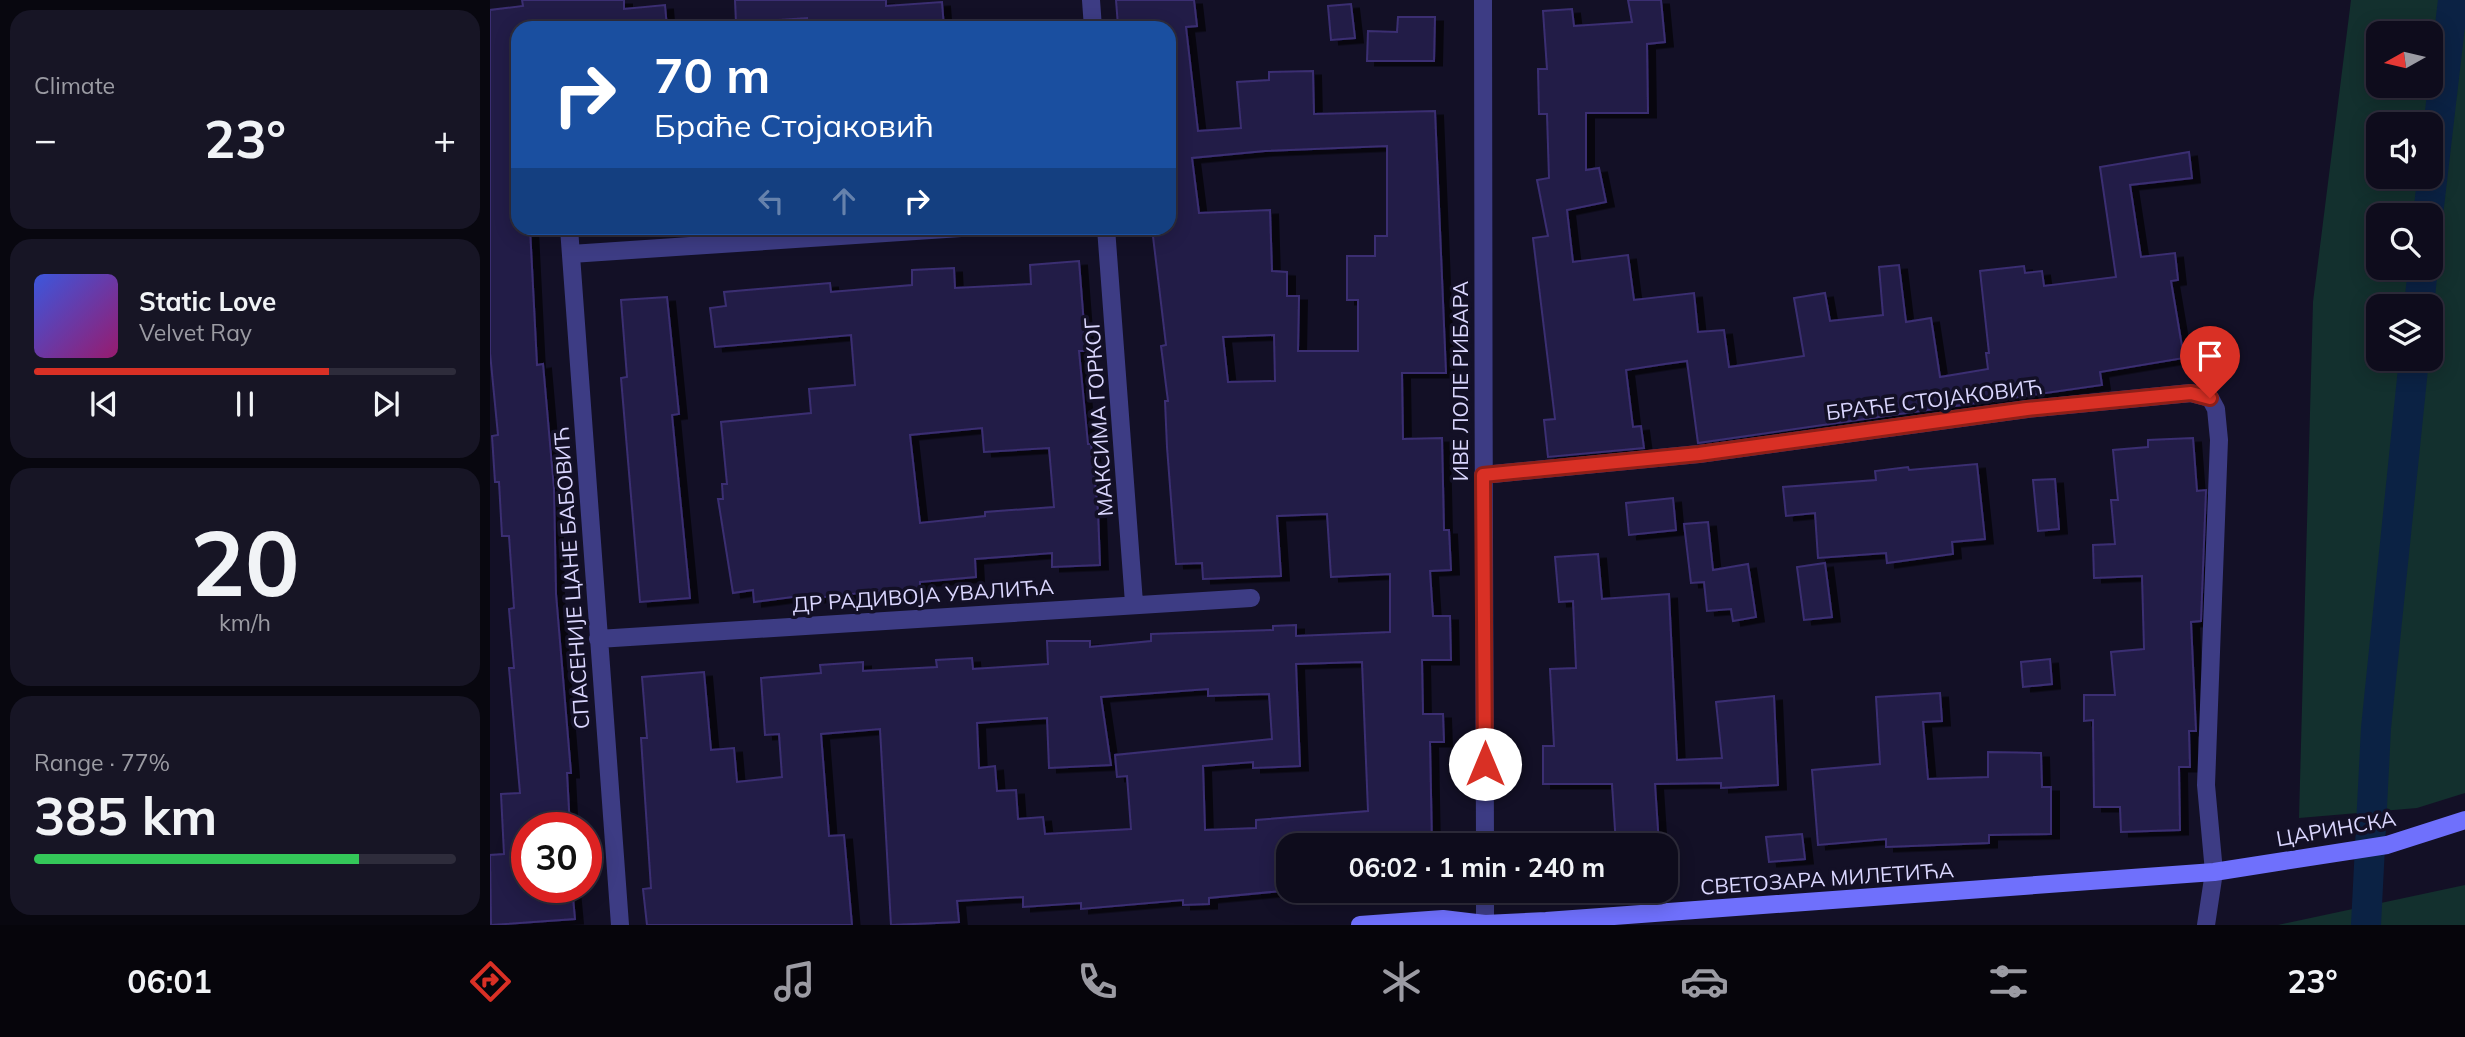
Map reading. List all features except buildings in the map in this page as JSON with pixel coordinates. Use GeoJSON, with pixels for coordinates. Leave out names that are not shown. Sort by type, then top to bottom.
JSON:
{"type":"FeatureCollection","features":[{"type":"Feature","properties":{"kind":"main road","name":"ЦАРИНСКА"},"geometry":{"type":"LineString","coordinates":[[2214,872],[2387,845],[2465,820]]}},
{"type":"Feature","properties":{"kind":"main road","name":"СВЕТОЗАРА МИЛЕТИЋА"},"geometry":{"type":"LineString","coordinates":[[1360,925],[1443,919],[1485,925],[2214,872]]}},
{"type":"Feature","properties":{"kind":"street"},"geometry":{"type":"LineString","coordinates":[[1091,0],[1092,21]]}},
{"type":"Feature","properties":{"kind":"street","name":"ИВЕ ЛОЛЕ РИБАРА"},"geometry":{"type":"LineString","coordinates":[[1483,0],[1485,833]]}},
{"type":"Feature","properties":{"kind":"street","name":"СПАСЕНИЈЕ ЦАНЕ БАБОВИЋ"},"geometry":{"type":"LineString","coordinates":[[569,235],[620,925]]}},
{"type":"Feature","properties":{"kind":"street"},"geometry":{"type":"LineString","coordinates":[[570,254],[856,235]]}},
{"type":"Feature","properties":{"kind":"street","name":"МАКСИМА ГОРКОГ"},"geometry":{"type":"LineString","coordinates":[[1107,235],[1134,603]]}},
{"type":"Feature","properties":{"kind":"street","name":"БРАЋЕ СТОЈАКОВИЋ"},"geometry":{"type":"LineString","coordinates":[[1483,475],[1699,454],[2027,409],[2191,393],[2210,398],[2216,409],[2219,440],[2206,785],[2214,872]]}},
{"type":"Feature","properties":{"kind":"street","name":"ДР РАДИВОЈА УВАЛИЋА"},"geometry":{"type":"LineString","coordinates":[[598,639],[1134,603],[1251,598]]}},
{"type":"Feature","properties":{"kind":"street"},"geometry":{"type":"LineString","coordinates":[[2206,925],[2214,872]]}},
{"type":"Feature","properties":{"kind":"street"},"geometry":{"type":"LineString","coordinates":[[1485,903],[1485,925]]}},
{"type":"Feature","properties":{"kind":"green space"},"geometry":{"type":"Polygon","coordinates":[[[2351,0],[2465,0],[2465,793],[2417,808],[2299,818],[2313,302],[2351,0]]]}},
{"type":"Feature","properties":{"kind":"green space"},"geometry":{"type":"Polygon","coordinates":[[[2465,885],[2465,925],[2278,925],[2465,885]]]}},
{"type":"Feature","properties":{"kind":"waterway"},"geometry":{"type":"LineString","coordinates":[[2429,203],[2453,0]]}},
{"type":"Feature","properties":{"kind":"waterway"},"geometry":{"type":"LineString","coordinates":[[2420,294],[2422,280]]}},
{"type":"Feature","properties":{"kind":"waterway"},"geometry":{"type":"LineString","coordinates":[[2366,925],[2376,728],[2413,371]]}},
{"type":"Feature","properties":{"kind":"route"},"geometry":{"type":"LineString","coordinates":[[1485,764],[1483,475],[1699,454],[2027,409],[2191,393],[2210,398]]}}]}
